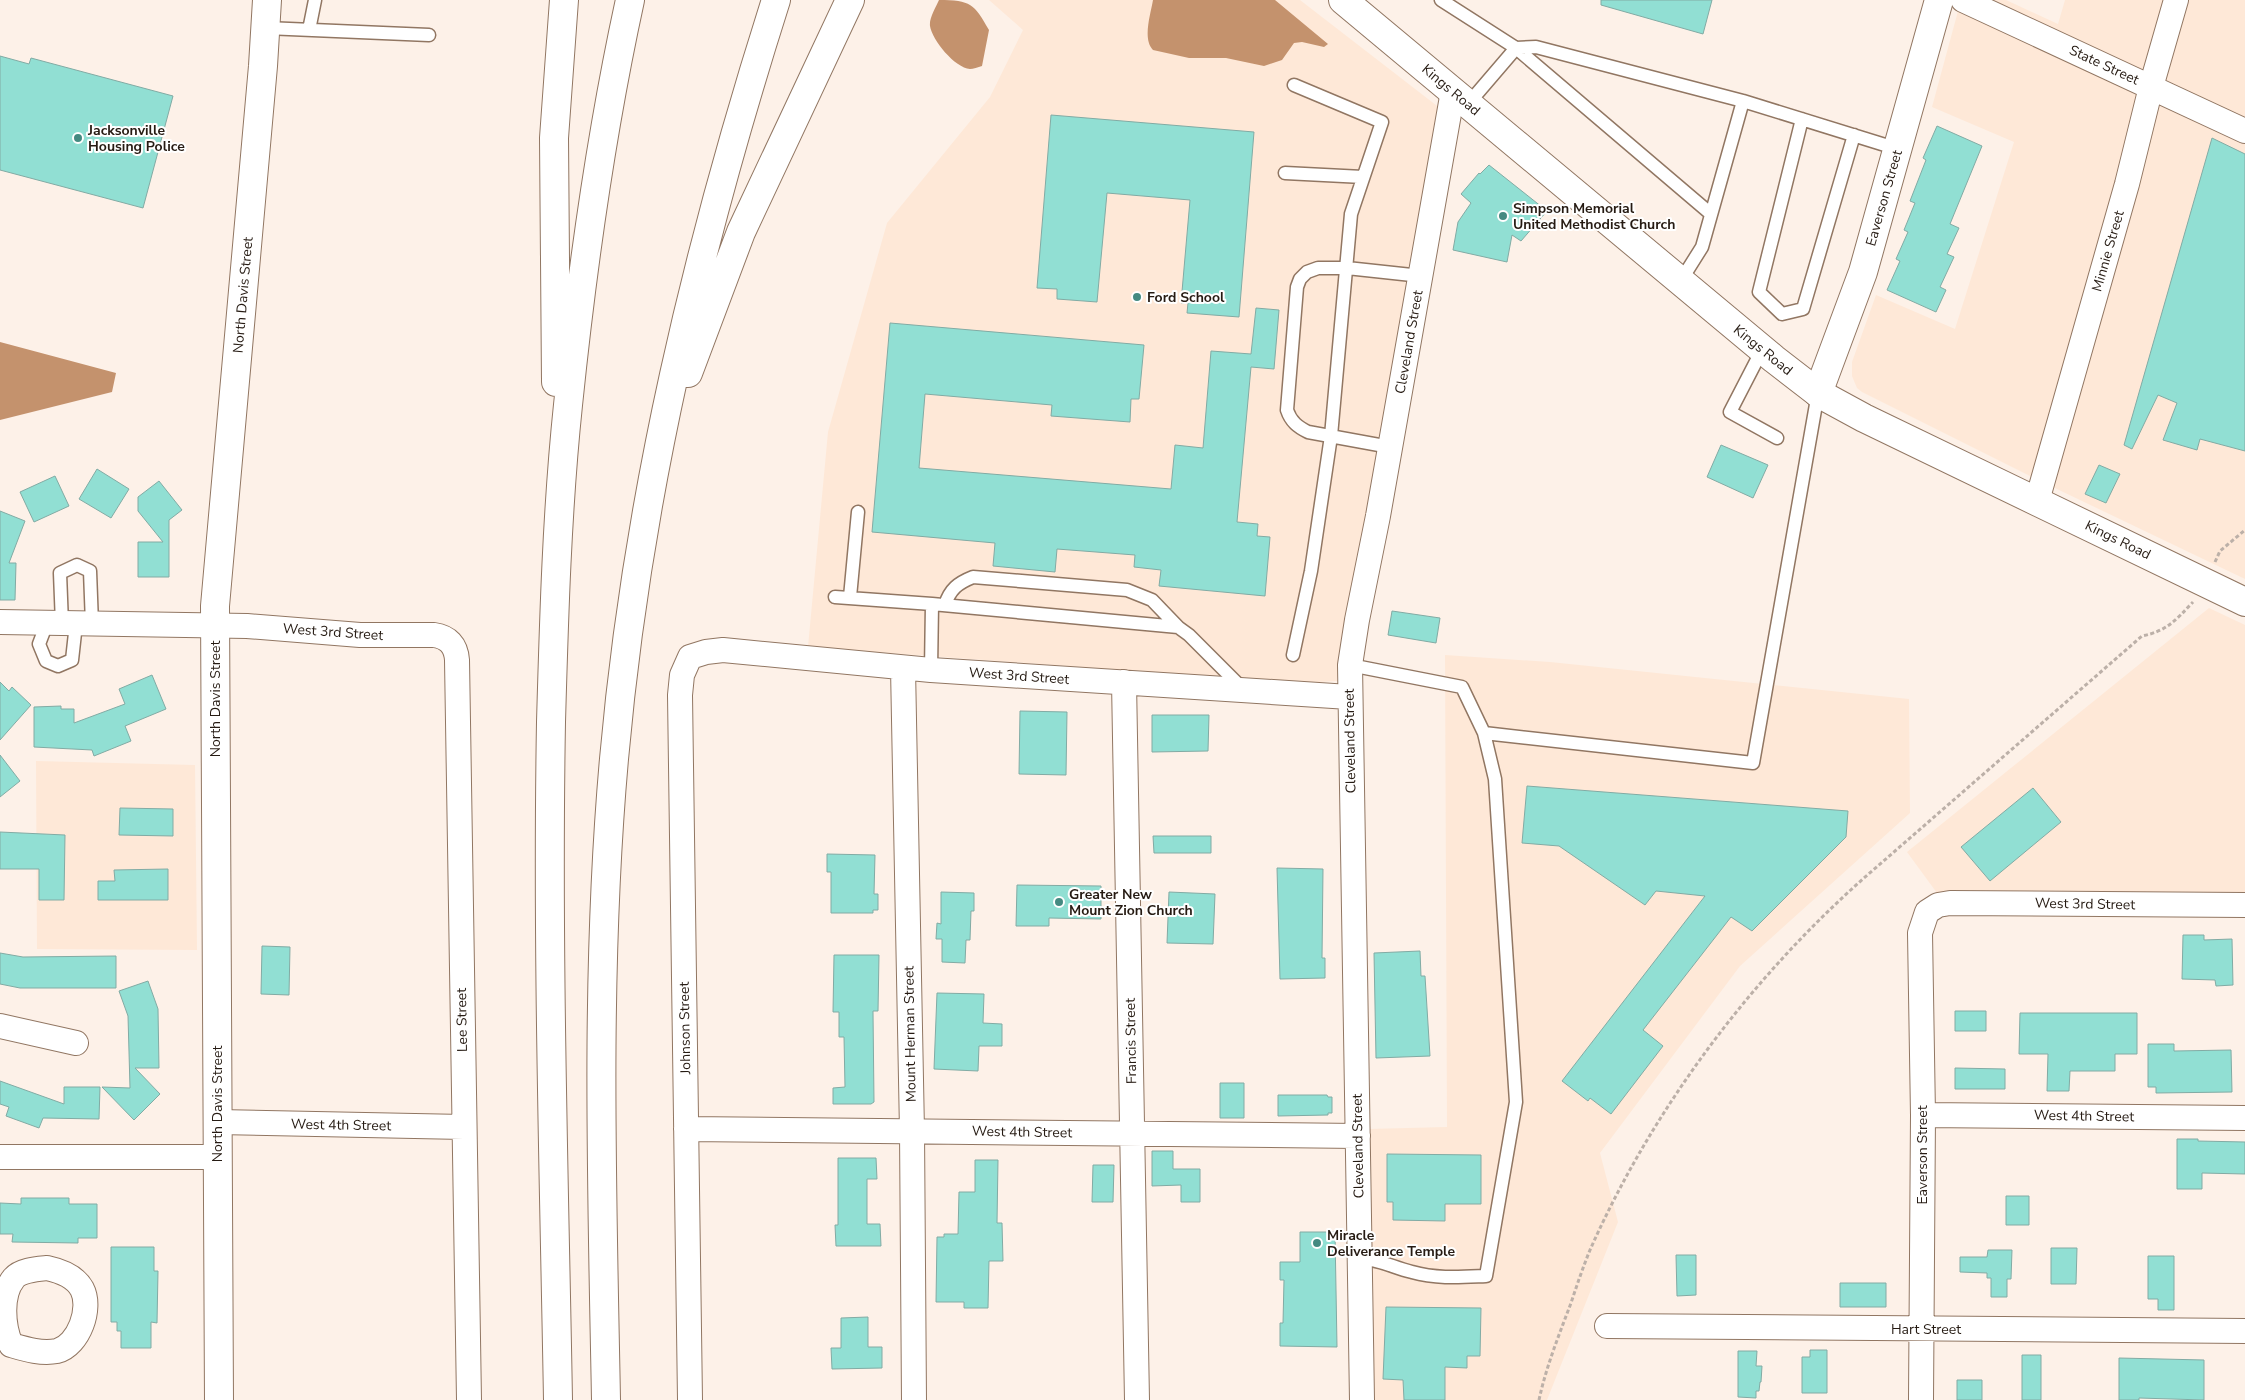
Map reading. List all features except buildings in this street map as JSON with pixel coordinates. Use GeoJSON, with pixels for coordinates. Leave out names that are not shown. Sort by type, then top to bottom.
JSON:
{"type":"FeatureCollection","features":[{"type":"Feature","properties":{"kind":"main road","name":"North Davis Street"},"geometry":{"type":"LineString","coordinates":[[218,1400],[216,587],[267,0]]}},
{"type":"Feature","properties":{"kind":"main road"},"geometry":{"type":"LineString","coordinates":[[557,554],[554,157],[558,61],[564,0]]}},
{"type":"Feature","properties":{"kind":"main road"},"geometry":{"type":"LineString","coordinates":[[558,1400],[550,868],[552,701],[557,554],[568,407],[585,258],[608,112],[630,0]]}},
{"type":"Feature","properties":{"kind":"main road"},"geometry":{"type":"LineString","coordinates":[[606,1400],[600,1054],[606,869],[614,757],[624,666],[654,466],[677,355],[732,141],[776,0]]}},
{"type":"Feature","properties":{"kind":"main road"},"geometry":{"type":"LineString","coordinates":[[654,466],[730,257],[850,0]]}},
{"type":"Feature","properties":{"kind":"main road","name":"Kings Road"},"geometry":{"type":"LineString","coordinates":[[1344,0],[1762,350],[1818,393],[1864,418],[2245,602]]}},
{"type":"Feature","properties":{"kind":"main road","name":"Eaverson Street"},"geometry":{"type":"LineString","coordinates":[[1818,393],[1863,272],[1939,0]]}},
{"type":"Feature","properties":{"kind":"street","name":"State Street"},"geometry":{"type":"LineString","coordinates":[[1963,0],[2245,131]]}},
{"type":"Feature","properties":{"kind":"street","name":"Minnie Street"},"geometry":{"type":"LineString","coordinates":[[2037,501],[2127,184],[2151,87],[2176,0]]}},
{"type":"Feature","properties":{"kind":"street","name":"Cleveland Street"},"geometry":{"type":"LineString","coordinates":[[1362,1400],[1349,698],[1350,665],[1356,620],[1421,276],[1460,97]]}},
{"type":"Feature","properties":{"kind":"street","name":"West 3rd Street"},"geometry":{"type":"LineString","coordinates":[[0,622],[266,627],[366,635],[434,635],[443,637],[450,642]]}},
{"type":"Feature","properties":{"kind":"street","name":"Lee Street"},"geometry":{"type":"LineString","coordinates":[[450,642],[456,651],[457,660],[469,1400]]}},
{"type":"Feature","properties":{"kind":"street","name":"West 3rd Street"},"geometry":{"type":"LineString","coordinates":[[690,657],[706,652],[723,650],[903,668],[1349,698]]}},
{"type":"Feature","properties":{"kind":"street","name":"Johnson Street"},"geometry":{"type":"LineString","coordinates":[[690,657],[682,675],[680,695],[690,1400]]}},
{"type":"Feature","properties":{"kind":"street","name":"Mount Herman Street"},"geometry":{"type":"LineString","coordinates":[[903,668],[912,1131],[914,1400]]}},
{"type":"Feature","properties":{"kind":"street","name":"Francis Street"},"geometry":{"type":"LineString","coordinates":[[1124,682],[1137,1400]]}},
{"type":"Feature","properties":{"kind":"street","name":"West 3rd Street"},"geometry":{"type":"LineString","coordinates":[[1927,912],[1938,906],[1950,903],[2245,906]]}},
{"type":"Feature","properties":{"kind":"street","name":"Eaverson Street"},"geometry":{"type":"LineString","coordinates":[[1921,1400],[1923,1115],[1920,933],[1927,912]]}},
{"type":"Feature","properties":{"kind":"street"},"geometry":{"type":"LineString","coordinates":[[0,1026],[76,1043]]}},
{"type":"Feature","properties":{"kind":"street","name":"West 4th Street"},"geometry":{"type":"LineString","coordinates":[[1923,1115],[2245,1118]]}},
{"type":"Feature","properties":{"kind":"street","name":"West 4th Street"},"geometry":{"type":"LineString","coordinates":[[218,1122],[464,1128]]}},
{"type":"Feature","properties":{"kind":"street","name":"West 4th Street"},"geometry":{"type":"LineString","coordinates":[[686,1129],[1358,1136]]}},
{"type":"Feature","properties":{"kind":"street"},"geometry":{"type":"LineString","coordinates":[[0,1157],[217,1157]]}},
{"type":"Feature","properties":{"kind":"street","name":"Hart Street"},"geometry":{"type":"LineString","coordinates":[[1607,1326],[2245,1331]]}},
{"type":"Feature","properties":{"kind":"lane"},"geometry":{"type":"LineString","coordinates":[[308,30],[315,0]]}},
{"type":"Feature","properties":{"kind":"lane"},"geometry":{"type":"LineString","coordinates":[[1441,0],[1516,48],[1711,214]]}},
{"type":"Feature","properties":{"kind":"lane"},"geometry":{"type":"LineString","coordinates":[[266,28],[429,35]]}},
{"type":"Feature","properties":{"kind":"lane"},"geometry":{"type":"LineString","coordinates":[[1460,97],[1516,48],[1536,47],[1743,101],[1898,149]]}},
{"type":"Feature","properties":{"kind":"lane"},"geometry":{"type":"LineString","coordinates":[[1293,655],[1311,571],[1331,436],[1351,214],[1382,122],[1294,85]]}},
{"type":"Feature","properties":{"kind":"lane"},"geometry":{"type":"LineString","coordinates":[[1680,282],[1702,247],[1743,101]]}},
{"type":"Feature","properties":{"kind":"lane"},"geometry":{"type":"LineString","coordinates":[[1802,119],[1759,292],[1782,314],[1803,309],[1854,135]]}},
{"type":"Feature","properties":{"kind":"lane"},"geometry":{"type":"LineString","coordinates":[[1285,173],[1363,176]]}},
{"type":"Feature","properties":{"kind":"lane"},"geometry":{"type":"LineString","coordinates":[[1390,447],[1308,432],[1298,427],[1290,418],[1288,410],[1297,287],[1300,279],[1307,272],[1318,268],[1347,268],[1421,276]]}},
{"type":"Feature","properties":{"kind":"lane"},"geometry":{"type":"LineString","coordinates":[[1762,350],[1730,412],[1777,438]]}},
{"type":"Feature","properties":{"kind":"lane"},"geometry":{"type":"LineString","coordinates":[[1484,733],[1753,763],[1818,393]]}},
{"type":"Feature","properties":{"kind":"lane"},"geometry":{"type":"LineString","coordinates":[[850,598],[858,512]]}},
{"type":"Feature","properties":{"kind":"lane"},"geometry":{"type":"LineString","coordinates":[[945,605],[949,594],[959,582],[973,577],[1127,590],[1152,600],[1178,626],[1190,635],[1246,692]]}},
{"type":"Feature","properties":{"kind":"lane"},"geometry":{"type":"LineString","coordinates":[[835,596],[1124,623],[1178,626]]}},
{"type":"Feature","properties":{"kind":"lane"},"geometry":{"type":"LineString","coordinates":[[931,670],[932,604]]}},
{"type":"Feature","properties":{"kind":"lane"},"geometry":{"type":"LineString","coordinates":[[1350,665],[1462,687],[1484,733],[1495,779],[1516,1102],[1486,1276],[1447,1278],[1411,1272],[1378,1260],[1359,1258]]}},
{"type":"Feature","properties":{"kind":"path"},"geometry":{"type":"LineString","coordinates":[[2214,564],[2220,551],[2245,530]]}},
{"type":"Feature","properties":{"kind":"path"},"geometry":{"type":"LineString","coordinates":[[1540,1400],[1542,1384],[1590,1250],[1629,1173],[1663,1116],[1710,1045],[1766,976],[1828,910],[2142,636],[2158,633],[2175,622],[2194,601]]}},
{"type":"Feature","properties":{"kind":"shaded area"},"geometry":{"type":"Polygon","coordinates":[[[939,0],[958,1],[970,5],[984,21],[989,30],[982,66],[970,69],[958,64],[951,59],[935,38],[930,23],[939,0]]]}},
{"type":"Feature","properties":{"kind":"shaded area","name":"Ford School"},"geometry":{"type":"Polygon","coordinates":[[[989,0],[1300,0],[1441,109],[1337,681],[1299,683],[808,647],[828,432],[887,223],[990,97],[1023,30],[989,0]]]}},
{"type":"Feature","properties":{"kind":"shaded area"},"geometry":{"type":"Polygon","coordinates":[[[1153,0],[1275,0],[1328,44],[1324,47],[1302,42],[1294,43],[1282,60],[1264,66],[1226,58],[1189,58],[1153,50],[1148,39],[1148,33],[1153,0]]]}},
{"type":"Feature","properties":{"kind":"shaded area"},"geometry":{"type":"Polygon","coordinates":[[[1961,0],[2006,0],[2058,24],[2065,0],[2245,0],[2245,579],[2034,478],[1857,388],[1852,376],[1852,362],[1876,295],[1955,329],[2014,142],[1932,107],[1961,0]]]}},
{"type":"Feature","properties":{"kind":"shaded area"},"geometry":{"type":"Polygon","coordinates":[[[0,342],[116,373],[112,392],[0,420],[0,342]]]}},
{"type":"Feature","properties":{"kind":"shaded area"},"geometry":{"type":"Polygon","coordinates":[[[2209,608],[2245,625],[2245,897],[1937,893],[1907,852],[2209,608]]]}},
{"type":"Feature","properties":{"kind":"shaded area"},"geometry":{"type":"Polygon","coordinates":[[[1445,655],[1550,662],[1909,699],[1910,813],[1740,966],[1600,1153],[1618,1222],[1547,1400],[1372,1400],[1368,1129],[1447,1127],[1445,655]]]}},
{"type":"Feature","properties":{"kind":"shaded area"},"geometry":{"type":"Polygon","coordinates":[[[36,761],[195,765],[197,950],[37,949],[36,761]]]}},
{"type":"Feature","properties":{"kind":"place","name":"Jacksonville Housing Police"},"geometry":{"type":"Point","coordinates":[78,138]}},
{"type":"Feature","properties":{"kind":"place","name":"Simpson Memorial United Methodist Church"},"geometry":{"type":"Point","coordinates":[1503,216]}},
{"type":"Feature","properties":{"kind":"place","name":"Ford School"},"geometry":{"type":"Point","coordinates":[1137,297]}},
{"type":"Feature","properties":{"kind":"place","name":"Greater New Mount Zion Church"},"geometry":{"type":"Point","coordinates":[1059,902]}},
{"type":"Feature","properties":{"kind":"place","name":"Miracle Deliverance Temple"},"geometry":{"type":"Point","coordinates":[1317,1243]}}]}
